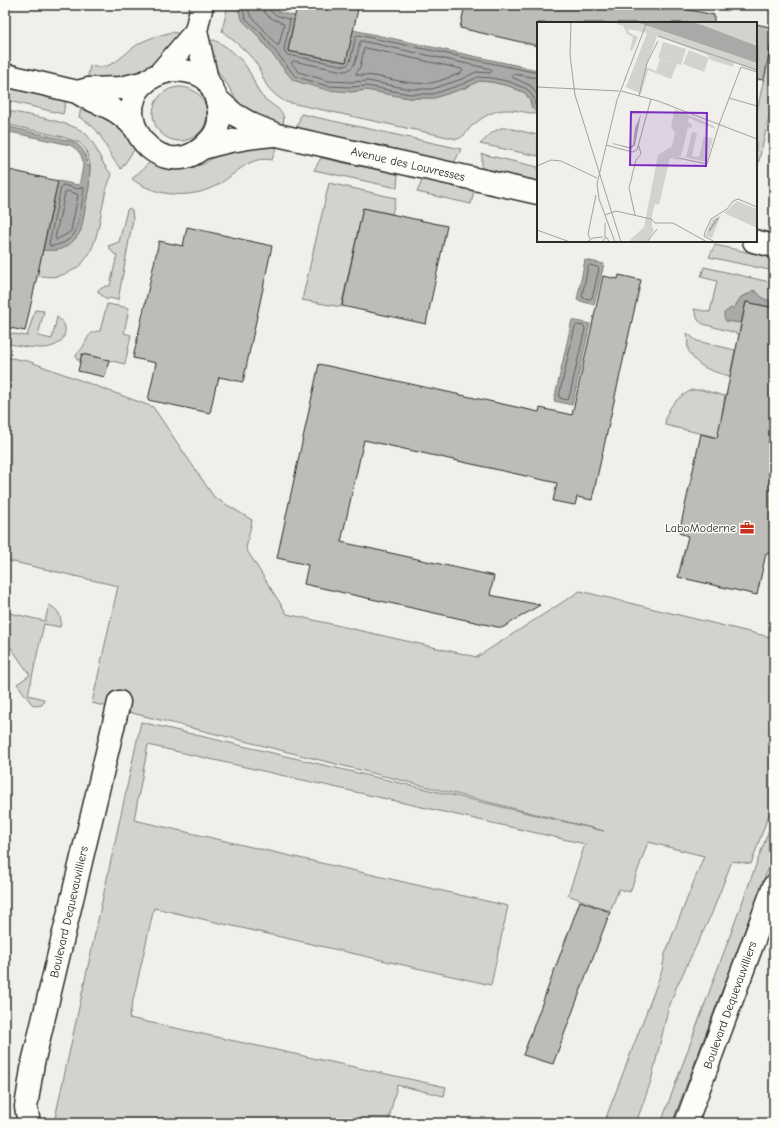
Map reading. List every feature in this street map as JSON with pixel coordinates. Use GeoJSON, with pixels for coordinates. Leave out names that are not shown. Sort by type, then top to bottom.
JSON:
{"type":"FeatureCollection","features":[{"type":"Feature","properties":{"kind":"street"},"geometry":{"type":"LineString","coordinates":[[196,31],[154,77],[138,91],[133,103],[132,116],[139,137],[156,153],[168,157],[180,158],[192,155],[203,148],[212,138],[218,126],[219,112],[217,99],[207,80],[196,31],[202,5]]}},
{"type":"Feature","properties":{"kind":"street"},"geometry":{"type":"LineString","coordinates":[[77,92],[88,88],[121,88],[175,70],[189,72],[207,80]]}},
{"type":"Feature","properties":{"kind":"street"},"geometry":{"type":"LineString","coordinates":[[5,75],[77,92],[85,98],[117,112],[135,128]]}},
{"type":"Feature","properties":{"kind":"street","name":"Avenue des Louvresses"},"geometry":{"type":"LineString","coordinates":[[217,99],[234,114],[253,125],[277,135],[537,193]]}},
{"type":"Feature","properties":{"kind":"street","name":"Avenue des Louvresses"},"geometry":{"type":"LineString","coordinates":[[203,148],[224,141],[247,137],[277,135]]}},
{"type":"Feature","properties":{"kind":"street"},"geometry":{"type":"LineString","coordinates":[[757,242],[774,246]]}},
{"type":"Feature","properties":{"kind":"street","name":"Boulevard Dequevauvilliers"},"geometry":{"type":"LineString","coordinates":[[29,1123],[26,1107],[33,1063],[119,702]]}},
{"type":"Feature","properties":{"kind":"street","name":"Boulevard Dequevauvilliers"},"geometry":{"type":"LineString","coordinates":[[686,1123],[774,886]]}},
{"type":"Feature","properties":{"kind":"shaded area"},"geometry":{"type":"Polygon","coordinates":[[[228,5],[238,5],[237,7],[243,21],[258,36],[287,73],[351,92],[366,90],[409,98],[434,98],[465,88],[479,81],[491,82],[509,86],[525,93],[530,100],[532,108],[537,112],[536,114],[510,110],[496,111],[473,125],[462,137],[457,139],[286,102],[270,90],[252,58],[222,31],[228,5]]]}},
{"type":"Feature","properties":{"kind":"shaded area"},"geometry":{"type":"Polygon","coordinates":[[[172,32],[182,34],[162,61],[153,64],[134,77],[87,81],[90,66],[98,67],[112,64],[142,42],[153,37],[172,32]]]}},
{"type":"Feature","properties":{"kind":"shaded area"},"geometry":{"type":"Polygon","coordinates":[[[774,32],[774,96],[757,169],[757,110],[774,32]]]}},
{"type":"Feature","properties":{"kind":"shaded area"},"geometry":{"type":"Polygon","coordinates":[[[214,40],[225,46],[244,63],[261,95],[283,115],[283,125],[253,116],[243,108],[216,69],[207,41],[214,40]]]}},
{"type":"Feature","properties":{"kind":"shaded area"},"geometry":{"type":"Polygon","coordinates":[[[6,87],[66,100],[63,114],[5,100],[6,87]]]}},
{"type":"Feature","properties":{"kind":"shaded area"},"geometry":{"type":"Polygon","coordinates":[[[180,87],[190,89],[199,95],[205,104],[207,114],[205,124],[199,133],[190,139],[180,141],[170,139],[161,133],[155,124],[153,114],[155,104],[161,95],[170,89],[180,87]]]}},
{"type":"Feature","properties":{"kind":"shaded area"},"geometry":{"type":"Polygon","coordinates":[[[82,104],[117,119],[136,147],[121,169],[97,131],[79,117],[82,104]]]}},
{"type":"Feature","properties":{"kind":"shaded area"},"geometry":{"type":"Polygon","coordinates":[[[5,110],[59,122],[79,129],[89,138],[112,175],[103,203],[93,247],[86,259],[76,268],[62,275],[53,277],[37,276],[43,250],[58,250],[81,230],[89,187],[90,165],[86,150],[80,143],[63,137],[5,124],[5,110]]]}},
{"type":"Feature","properties":{"kind":"shaded area"},"geometry":{"type":"Polygon","coordinates":[[[301,114],[461,149],[454,163],[297,128],[301,114]]]}},
{"type":"Feature","properties":{"kind":"shaded area"},"geometry":{"type":"Polygon","coordinates":[[[501,128],[508,128],[537,135],[537,156],[480,144],[493,132],[501,128]]]}},
{"type":"Feature","properties":{"kind":"shaded area"},"geometry":{"type":"Polygon","coordinates":[[[267,145],[276,148],[272,160],[264,159],[250,163],[219,184],[198,192],[186,194],[163,193],[152,190],[132,179],[151,161],[168,168],[183,169],[204,164],[225,149],[267,145]]]}},
{"type":"Feature","properties":{"kind":"shaded area"},"geometry":{"type":"Polygon","coordinates":[[[482,154],[537,167],[537,181],[482,168],[482,154]]]}},
{"type":"Feature","properties":{"kind":"shaded area"},"geometry":{"type":"Polygon","coordinates":[[[321,158],[398,174],[397,188],[314,170],[321,158]]]}},
{"type":"Feature","properties":{"kind":"shaded area"},"geometry":{"type":"Polygon","coordinates":[[[423,179],[474,191],[471,204],[417,192],[423,179]]]}},
{"type":"Feature","properties":{"kind":"shaded area"},"geometry":{"type":"Polygon","coordinates":[[[329,183],[396,198],[392,214],[363,208],[341,307],[302,300],[329,183]]]}},
{"type":"Feature","properties":{"kind":"shaded area"},"geometry":{"type":"Polygon","coordinates":[[[129,208],[132,210],[133,219],[118,300],[109,298],[107,300],[98,292],[98,290],[106,286],[110,286],[117,255],[114,254],[108,246],[119,242],[127,210],[129,208]]]}},
{"type":"Feature","properties":{"kind":"shaded area"},"geometry":{"type":"Polygon","coordinates":[[[715,245],[774,258],[774,271],[709,257],[715,245]]]}},
{"type":"Feature","properties":{"kind":"shaded area"},"geometry":{"type":"Polygon","coordinates":[[[704,267],[774,283],[774,301],[764,299],[756,291],[741,297],[726,321],[741,323],[739,334],[703,324],[698,320],[694,309],[710,312],[717,281],[701,277],[704,267]]]}},
{"type":"Feature","properties":{"kind":"shaded area"},"geometry":{"type":"Polygon","coordinates":[[[107,304],[129,308],[124,333],[131,335],[125,364],[82,354],[80,360],[77,360],[76,355],[82,348],[89,335],[93,332],[100,331],[107,304]]]}},
{"type":"Feature","properties":{"kind":"shaded area"},"geometry":{"type":"Polygon","coordinates":[[[35,310],[44,311],[38,336],[52,339],[57,317],[62,321],[65,327],[62,340],[56,345],[40,348],[5,343],[5,327],[8,327],[7,333],[27,336],[35,310]]]}},
{"type":"Feature","properties":{"kind":"shaded area"},"geometry":{"type":"Polygon","coordinates":[[[687,333],[697,341],[735,350],[730,376],[705,368],[695,360],[688,349],[687,333]]]}},
{"type":"Feature","properties":{"kind":"shaded area"},"geometry":{"type":"Polygon","coordinates":[[[5,357],[28,361],[153,407],[214,497],[252,520],[246,549],[287,614],[477,657],[580,591],[774,638],[774,800],[751,864],[732,861],[712,913],[676,988],[668,1010],[651,1081],[636,1123],[604,1123],[662,970],[665,954],[704,856],[648,842],[630,892],[619,889],[610,911],[568,895],[585,844],[148,745],[134,820],[508,906],[491,985],[154,908],[129,1018],[446,1087],[444,1096],[397,1085],[388,1123],[59,1123],[55,1118],[141,722],[604,831],[92,703],[118,586],[5,560],[5,357]]]}},
{"type":"Feature","properties":{"kind":"shaded area"},"geometry":{"type":"Polygon","coordinates":[[[692,390],[702,390],[725,396],[722,413],[774,424],[774,451],[665,425],[668,413],[673,404],[692,390]]]}},
{"type":"Feature","properties":{"kind":"shaded area"},"geometry":{"type":"Polygon","coordinates":[[[49,605],[59,614],[61,623],[60,627],[44,624],[28,695],[44,699],[42,705],[35,706],[17,684],[30,675],[5,639],[5,612],[45,621],[49,605]]]}},
{"type":"Feature","properties":{"kind":"shaded area"},"geometry":{"type":"Polygon","coordinates":[[[774,816],[774,853],[672,1123],[661,1123],[774,816]]]}},
{"type":"Feature","properties":{"kind":"water"},"geometry":{"type":"Polygon","coordinates":[[[238,5],[270,5],[279,12],[295,16],[288,51],[345,62],[353,30],[537,70],[537,112],[532,108],[530,100],[525,93],[509,86],[491,82],[479,81],[465,88],[434,98],[409,98],[366,90],[351,92],[327,90],[293,80],[258,36],[243,21],[237,7],[238,5]]]}},
{"type":"Feature","properties":{"kind":"water"},"geometry":{"type":"Polygon","coordinates":[[[5,126],[71,141],[83,150],[87,166],[90,165],[89,187],[81,230],[77,237],[68,246],[54,250],[43,250],[58,181],[79,185],[83,168],[80,153],[70,145],[5,131],[5,126]]]}},
{"type":"Feature","properties":{"kind":"water"},"geometry":{"type":"Polygon","coordinates":[[[585,260],[604,264],[594,305],[577,300],[585,260]]]}},
{"type":"Feature","properties":{"kind":"water"},"geometry":{"type":"Polygon","coordinates":[[[753,290],[764,299],[774,301],[774,308],[746,302],[741,323],[726,321],[724,313],[731,308],[734,308],[741,297],[749,294],[753,290]]]}},
{"type":"Feature","properties":{"kind":"water"},"geometry":{"type":"Polygon","coordinates":[[[572,320],[590,324],[572,405],[554,401],[572,320]]]}},
{"type":"Feature","properties":{"kind":"building"},"geometry":{"type":"Polygon","coordinates":[[[297,5],[359,5],[346,62],[288,51],[297,5]]]}},
{"type":"Feature","properties":{"kind":"building"},"geometry":{"type":"Polygon","coordinates":[[[465,5],[666,5],[714,15],[714,22],[537,22],[537,46],[460,28],[465,5]]]}},
{"type":"Feature","properties":{"kind":"building"},"geometry":{"type":"Polygon","coordinates":[[[757,24],[774,28],[764,80],[757,79],[757,24]]]}},
{"type":"Feature","properties":{"kind":"building"},"geometry":{"type":"Polygon","coordinates":[[[5,169],[58,181],[25,331],[5,327],[5,169]]]}},
{"type":"Feature","properties":{"kind":"building"},"geometry":{"type":"Polygon","coordinates":[[[363,208],[447,226],[426,324],[342,306],[363,208]]]}},
{"type":"Feature","properties":{"kind":"building"},"geometry":{"type":"Polygon","coordinates":[[[187,227],[272,246],[243,382],[219,377],[210,413],[148,400],[156,363],[133,358],[159,241],[183,246],[187,227]]]}},
{"type":"Feature","properties":{"kind":"building"},"geometry":{"type":"Polygon","coordinates":[[[619,275],[641,280],[592,500],[577,497],[575,505],[553,501],[557,483],[364,440],[341,542],[494,576],[490,595],[540,605],[502,628],[304,584],[308,565],[277,558],[319,364],[539,412],[540,408],[572,415],[603,276],[618,279],[619,275]]]}},
{"type":"Feature","properties":{"kind":"building"},"geometry":{"type":"Polygon","coordinates":[[[746,302],[774,308],[774,555],[766,553],[757,595],[678,577],[688,536],[679,533],[701,434],[717,438],[746,302]]]}},
{"type":"Feature","properties":{"kind":"building"},"geometry":{"type":"Polygon","coordinates":[[[82,354],[109,360],[105,377],[78,371],[82,354]]]}},
{"type":"Feature","properties":{"kind":"building"},"geometry":{"type":"Polygon","coordinates":[[[580,901],[610,912],[553,1064],[523,1055],[580,901]]]}},
{"type":"Feature","properties":{"kind":"place","name":"LaboModerne"},"geometry":{"type":"Point","coordinates":[747,528]}}]}
